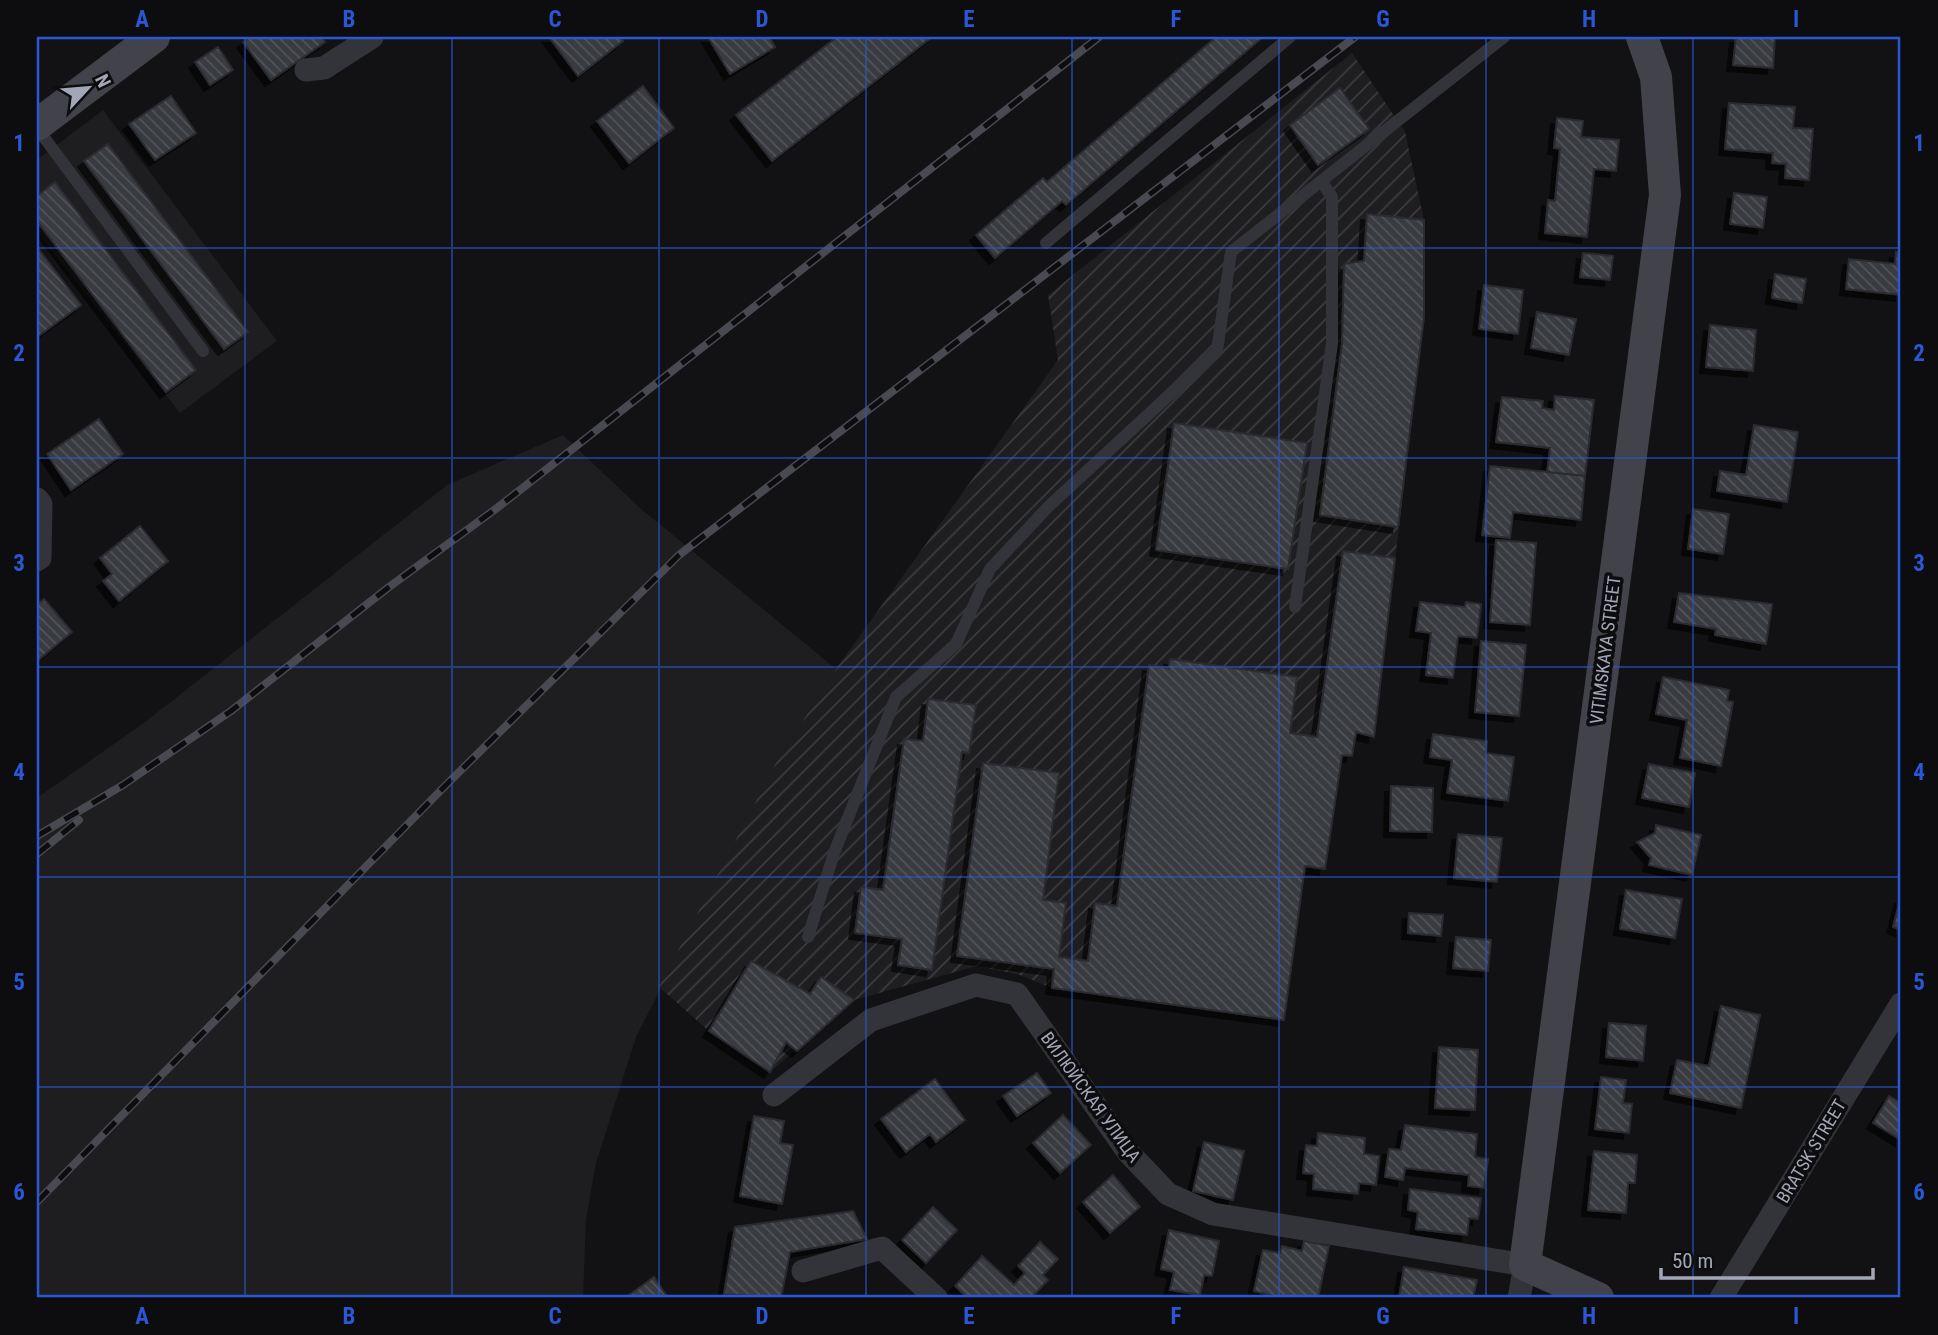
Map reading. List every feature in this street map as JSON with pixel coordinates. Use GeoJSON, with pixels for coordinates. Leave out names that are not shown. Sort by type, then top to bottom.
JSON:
{"type":"FeatureCollection","features":[{"type":"Feature","properties":{"kind":"street"},"geometry":{"type":"LineString","coordinates":[[41,115],[154,37]]}},
{"type":"Feature","properties":{"kind":"street"},"geometry":{"type":"LineString","coordinates":[[306,70],[324,68],[372,37]]}},
{"type":"Feature","properties":{"kind":"street","name":"VITIMSKAYA STREET"},"geometry":{"type":"LineString","coordinates":[[1525,1265],[1665,195],[1656,77],[1642,37]]}},
{"type":"Feature","properties":{"kind":"street"},"geometry":{"type":"LineString","coordinates":[[37,499],[41,504],[40,558],[37,560]]}},
{"type":"Feature","properties":{"kind":"street","name":"ВИЛЮЙСКАЯ УЛИЦА"},"geometry":{"type":"LineString","coordinates":[[774,1095],[870,1020],[976,985],[1017,995],[1128,1152],[1168,1194],[1213,1214],[1525,1265],[1598,1298]]}},
{"type":"Feature","properties":{"kind":"street","name":"BRATSK STREET"},"geometry":{"type":"LineString","coordinates":[[1721,1298],[1893,1034],[1901,1004]]}},
{"type":"Feature","properties":{"kind":"street"},"geometry":{"type":"LineString","coordinates":[[803,1271],[882,1248],[936,1298]]}},
{"type":"Feature","properties":{"kind":"street"},"geometry":{"type":"LineString","coordinates":[[1519,1298],[1525,1265]]}},
{"type":"Feature","properties":{"kind":"lane"},"geometry":{"type":"LineString","coordinates":[[1046,243],[1290,37]]}},
{"type":"Feature","properties":{"kind":"lane"},"geometry":{"type":"LineString","coordinates":[[808,937],[834,853],[896,697],[956,644],[990,569],[998,560],[1048,507],[1217,351],[1231,252],[1504,37]]}},
{"type":"Feature","properties":{"kind":"lane"},"geometry":{"type":"LineString","coordinates":[[41,115],[203,351]]}},
{"type":"Feature","properties":{"kind":"lane"},"geometry":{"type":"LineString","coordinates":[[1295,607],[1332,343],[1332,197],[1321,181]]}},
{"type":"Feature","properties":{"kind":"shaded area"},"geometry":{"type":"Polygon","coordinates":[[[1352,53],[1405,132],[1424,220],[1424,317],[1374,737],[1356,733],[1352,756],[1342,755],[1325,869],[1305,866],[1284,1020],[1052,988],[1020,975],[977,966],[854,1000],[770,1072],[709,1031],[659,987],[777,761],[836,669],[1058,360],[1048,295],[1352,53]]]}},
{"type":"Feature","properties":{"kind":"shaded area"},"geometry":{"type":"Polygon","coordinates":[[[103,110],[277,341],[180,413],[37,232],[37,160],[103,110]]]}},
{"type":"Feature","properties":{"kind":"shaded area"},"geometry":{"type":"Polygon","coordinates":[[[563,435],[640,508],[836,669],[777,761],[636,1037],[596,1163],[586,1220],[583,1298],[37,1298],[37,798],[145,722],[447,485],[563,435]]]}},
{"type":"Feature","properties":{"kind":"building"},"geometry":{"type":"Polygon","coordinates":[[[250,37],[321,37],[325,42],[271,80],[243,42],[250,37]]]}},
{"type":"Feature","properties":{"kind":"building"},"geometry":{"type":"Polygon","coordinates":[[[549,37],[620,37],[623,41],[578,76],[549,37]]]}},
{"type":"Feature","properties":{"kind":"building"},"geometry":{"type":"Polygon","coordinates":[[[708,37],[769,37],[775,47],[730,74],[708,37]]]}},
{"type":"Feature","properties":{"kind":"building"},"geometry":{"type":"Polygon","coordinates":[[[837,37],[932,37],[772,161],[736,115],[837,37]]]}},
{"type":"Feature","properties":{"kind":"building"},"geometry":{"type":"Polygon","coordinates":[[[1216,37],[1263,37],[1066,205],[1062,201],[995,258],[976,235],[1043,178],[1047,182],[1216,37]]]}},
{"type":"Feature","properties":{"kind":"building"},"geometry":{"type":"Polygon","coordinates":[[[1736,37],[1775,37],[1773,68],[1733,65],[1736,37]]]}},
{"type":"Feature","properties":{"kind":"building"},"geometry":{"type":"Polygon","coordinates":[[[218,47],[233,70],[210,85],[195,62],[218,47]]]}},
{"type":"Feature","properties":{"kind":"building"},"geometry":{"type":"Polygon","coordinates":[[[643,86],[674,128],[629,163],[597,121],[643,86]]]}},
{"type":"Feature","properties":{"kind":"building"},"geometry":{"type":"Polygon","coordinates":[[[1340,88],[1369,129],[1318,165],[1290,125],[1340,88]]]}},
{"type":"Feature","properties":{"kind":"building"},"geometry":{"type":"Polygon","coordinates":[[[171,96],[196,133],[155,160],[129,124],[171,96]]]}},
{"type":"Feature","properties":{"kind":"building"},"geometry":{"type":"Polygon","coordinates":[[[1729,103],[1795,107],[1793,128],[1813,129],[1809,180],[1785,178],[1786,164],[1772,163],[1773,153],[1725,149],[1729,103]]]}},
{"type":"Feature","properties":{"kind":"building"},"geometry":{"type":"Polygon","coordinates":[[[1557,118],[1583,121],[1581,137],[1619,140],[1616,171],[1594,169],[1587,237],[1545,233],[1548,200],[1555,201],[1560,149],[1554,148],[1557,118]]]}},
{"type":"Feature","properties":{"kind":"building"},"geometry":{"type":"Polygon","coordinates":[[[108,144],[248,332],[224,349],[84,161],[108,144]]]}},
{"type":"Feature","properties":{"kind":"building"},"geometry":{"type":"Polygon","coordinates":[[[55,182],[196,370],[166,392],[37,221],[37,196],[55,182]]]}},
{"type":"Feature","properties":{"kind":"building"},"geometry":{"type":"Polygon","coordinates":[[[1734,193],[1767,197],[1763,228],[1730,224],[1734,193]]]}},
{"type":"Feature","properties":{"kind":"building"},"geometry":{"type":"Polygon","coordinates":[[[1367,214],[1424,220],[1424,317],[1398,527],[1320,515],[1342,344],[1344,264],[1364,261],[1367,214]]]}},
{"type":"Feature","properties":{"kind":"building"},"geometry":{"type":"Polygon","coordinates":[[[37,247],[81,305],[37,337],[37,247]]]}},
{"type":"Feature","properties":{"kind":"building"},"geometry":{"type":"Polygon","coordinates":[[[1896,252],[1901,253],[1901,295],[1846,289],[1849,259],[1895,264],[1896,252]]]}},
{"type":"Feature","properties":{"kind":"building"},"geometry":{"type":"Polygon","coordinates":[[[1583,253],[1613,256],[1610,280],[1580,277],[1583,253]]]}},
{"type":"Feature","properties":{"kind":"building"},"geometry":{"type":"Polygon","coordinates":[[[1775,274],[1806,279],[1802,303],[1772,298],[1775,274]]]}},
{"type":"Feature","properties":{"kind":"building"},"geometry":{"type":"Polygon","coordinates":[[[1484,285],[1523,290],[1518,334],[1479,329],[1484,285]]]}},
{"type":"Feature","properties":{"kind":"building"},"geometry":{"type":"Polygon","coordinates":[[[1537,312],[1576,319],[1569,355],[1531,348],[1537,312]]]}},
{"type":"Feature","properties":{"kind":"building"},"geometry":{"type":"Polygon","coordinates":[[[1710,325],[1756,330],[1753,371],[1706,367],[1710,325]]]}},
{"type":"Feature","properties":{"kind":"building"},"geometry":{"type":"Polygon","coordinates":[[[1555,396],[1594,400],[1585,476],[1547,473],[1550,448],[1496,442],[1502,397],[1543,401],[1542,408],[1554,410],[1555,396]]]}},
{"type":"Feature","properties":{"kind":"building"},"geometry":{"type":"Polygon","coordinates":[[[99,419],[123,454],[71,490],[47,454],[99,419]]]}},
{"type":"Feature","properties":{"kind":"building"},"geometry":{"type":"Polygon","coordinates":[[[1174,423],[1307,443],[1288,569],[1156,550],[1174,423]]]}},
{"type":"Feature","properties":{"kind":"building"},"geometry":{"type":"Polygon","coordinates":[[[1754,425],[1798,432],[1787,502],[1717,491],[1720,471],[1746,475],[1754,425]]]}},
{"type":"Feature","properties":{"kind":"building"},"geometry":{"type":"Polygon","coordinates":[[[1490,466],[1585,476],[1581,520],[1513,512],[1510,538],[1482,535],[1490,466]]]}},
{"type":"Feature","properties":{"kind":"building"},"geometry":{"type":"Polygon","coordinates":[[[1693,509],[1729,514],[1723,554],[1688,549],[1693,509]]]}},
{"type":"Feature","properties":{"kind":"building"},"geometry":{"type":"Polygon","coordinates":[[[140,526],[168,561],[119,601],[103,581],[112,574],[100,558],[140,526]]]}},
{"type":"Feature","properties":{"kind":"building"},"geometry":{"type":"Polygon","coordinates":[[[1496,540],[1536,543],[1530,625],[1490,622],[1496,540]]]}},
{"type":"Feature","properties":{"kind":"building"},"geometry":{"type":"Polygon","coordinates":[[[1343,551],[1395,558],[1374,737],[1356,732],[1352,756],[1342,755],[1325,869],[1305,866],[1284,1020],[1052,988],[1054,969],[957,956],[983,763],[1059,773],[1043,900],[1066,903],[1059,957],[1088,961],[1095,903],[1117,906],[1149,665],[1169,668],[1170,659],[1297,677],[1290,733],[1317,737],[1343,551]]]}},
{"type":"Feature","properties":{"kind":"building"},"geometry":{"type":"Polygon","coordinates":[[[1679,593],[1772,604],[1766,644],[1715,635],[1716,629],[1674,622],[1679,593]]]}},
{"type":"Feature","properties":{"kind":"building"},"geometry":{"type":"Polygon","coordinates":[[[44,599],[72,632],[37,661],[37,605],[44,599]]]}},
{"type":"Feature","properties":{"kind":"building"},"geometry":{"type":"Polygon","coordinates":[[[1420,602],[1465,607],[1466,602],[1481,604],[1477,638],[1458,636],[1453,678],[1426,675],[1431,633],[1416,631],[1420,602]]]}},
{"type":"Feature","properties":{"kind":"building"},"geometry":{"type":"Polygon","coordinates":[[[1481,641],[1526,645],[1519,716],[1475,712],[1481,641]]]}},
{"type":"Feature","properties":{"kind":"building"},"geometry":{"type":"Polygon","coordinates":[[[1663,677],[1729,690],[1727,701],[1733,702],[1721,766],[1680,758],[1687,720],[1656,714],[1663,677]]]}},
{"type":"Feature","properties":{"kind":"building"},"geometry":{"type":"Polygon","coordinates":[[[928,699],[976,705],[969,753],[962,752],[932,970],[898,965],[902,939],[855,933],[861,887],[883,890],[904,739],[923,741],[928,699]]]}},
{"type":"Feature","properties":{"kind":"building"},"geometry":{"type":"Polygon","coordinates":[[[1433,734],[1487,741],[1486,753],[1514,757],[1508,801],[1447,793],[1452,760],[1430,757],[1433,734]]]}},
{"type":"Feature","properties":{"kind":"building"},"geometry":{"type":"Polygon","coordinates":[[[1649,764],[1695,773],[1689,807],[1642,798],[1649,764]]]}},
{"type":"Feature","properties":{"kind":"building"},"geometry":{"type":"Polygon","coordinates":[[[1391,786],[1433,788],[1432,832],[1390,831],[1391,786]]]}},
{"type":"Feature","properties":{"kind":"building"},"geometry":{"type":"Polygon","coordinates":[[[1656,825],[1701,835],[1692,875],[1649,865],[1651,858],[1637,842],[1655,833],[1656,825]]]}},
{"type":"Feature","properties":{"kind":"building"},"geometry":{"type":"Polygon","coordinates":[[[1458,834],[1502,838],[1497,882],[1454,878],[1458,834]]]}},
{"type":"Feature","properties":{"kind":"building"},"geometry":{"type":"Polygon","coordinates":[[[1626,890],[1682,899],[1675,938],[1620,929],[1626,890]]]}},
{"type":"Feature","properties":{"kind":"building"},"geometry":{"type":"Polygon","coordinates":[[[1901,897],[1901,930],[1893,927],[1901,897]]]}},
{"type":"Feature","properties":{"kind":"building"},"geometry":{"type":"Polygon","coordinates":[[[1409,913],[1443,915],[1441,936],[1408,933],[1409,913]]]}},
{"type":"Feature","properties":{"kind":"building"},"geometry":{"type":"Polygon","coordinates":[[[1456,937],[1491,940],[1488,971],[1453,968],[1456,937]]]}},
{"type":"Feature","properties":{"kind":"building"},"geometry":{"type":"Polygon","coordinates":[[[751,961],[810,994],[821,977],[854,1000],[797,1051],[786,1042],[770,1072],[709,1031],[751,961]]]}},
{"type":"Feature","properties":{"kind":"building"},"geometry":{"type":"Polygon","coordinates":[[[1721,1006],[1760,1015],[1741,1108],[1670,1093],[1677,1060],[1709,1066],[1721,1006]]]}},
{"type":"Feature","properties":{"kind":"building"},"geometry":{"type":"Polygon","coordinates":[[[1609,1023],[1646,1026],[1643,1061],[1606,1057],[1609,1023]]]}},
{"type":"Feature","properties":{"kind":"building"},"geometry":{"type":"Polygon","coordinates":[[[1439,1047],[1478,1050],[1475,1110],[1435,1108],[1439,1047]]]}},
{"type":"Feature","properties":{"kind":"building"},"geometry":{"type":"Polygon","coordinates":[[[1037,1073],[1051,1093],[1017,1116],[1003,1096],[1037,1073]]]}},
{"type":"Feature","properties":{"kind":"building"},"geometry":{"type":"Polygon","coordinates":[[[1601,1077],[1626,1080],[1623,1103],[1632,1104],[1629,1133],[1595,1129],[1601,1077]]]}},
{"type":"Feature","properties":{"kind":"building"},"geometry":{"type":"Polygon","coordinates":[[[935,1079],[965,1120],[936,1142],[930,1134],[906,1152],[881,1119],[935,1079]]]}},
{"type":"Feature","properties":{"kind":"building"},"geometry":{"type":"Polygon","coordinates":[[[1889,1096],[1901,1103],[1901,1140],[1873,1123],[1889,1096]]]}},
{"type":"Feature","properties":{"kind":"building"},"geometry":{"type":"Polygon","coordinates":[[[1063,1115],[1091,1145],[1060,1173],[1033,1143],[1063,1115]]]}},
{"type":"Feature","properties":{"kind":"building"},"geometry":{"type":"Polygon","coordinates":[[[754,1116],[784,1121],[780,1143],[793,1145],[782,1204],[740,1196],[754,1116]]]}},
{"type":"Feature","properties":{"kind":"building"},"geometry":{"type":"Polygon","coordinates":[[[1405,1125],[1477,1134],[1475,1157],[1488,1159],[1484,1188],[1468,1186],[1469,1175],[1405,1168],[1403,1180],[1385,1177],[1389,1149],[1401,1150],[1405,1125]]]}},
{"type":"Feature","properties":{"kind":"building"},"geometry":{"type":"Polygon","coordinates":[[[1318,1133],[1365,1138],[1364,1154],[1379,1156],[1376,1185],[1359,1183],[1358,1194],[1313,1189],[1314,1174],[1303,1173],[1306,1145],[1317,1146],[1318,1133]]]}},
{"type":"Feature","properties":{"kind":"building"},"geometry":{"type":"Polygon","coordinates":[[[1204,1142],[1244,1151],[1233,1200],[1193,1191],[1204,1142]]]}},
{"type":"Feature","properties":{"kind":"building"},"geometry":{"type":"Polygon","coordinates":[[[1594,1151],[1637,1155],[1635,1183],[1628,1183],[1626,1213],[1588,1210],[1594,1151]]]}},
{"type":"Feature","properties":{"kind":"building"},"geometry":{"type":"Polygon","coordinates":[[[1113,1175],[1140,1207],[1110,1233],[1083,1202],[1113,1175]]]}},
{"type":"Feature","properties":{"kind":"building"},"geometry":{"type":"Polygon","coordinates":[[[1410,1189],[1481,1198],[1478,1219],[1469,1218],[1467,1235],[1416,1229],[1418,1212],[1408,1210],[1410,1189]]]}},
{"type":"Feature","properties":{"kind":"building"},"geometry":{"type":"Polygon","coordinates":[[[933,1207],[957,1230],[926,1263],[902,1240],[933,1207]]]}},
{"type":"Feature","properties":{"kind":"building"},"geometry":{"type":"Polygon","coordinates":[[[853,1211],[867,1239],[790,1252],[781,1298],[724,1294],[735,1227],[853,1211]]]}},
{"type":"Feature","properties":{"kind":"building"},"geometry":{"type":"Polygon","coordinates":[[[1169,1230],[1219,1241],[1212,1276],[1204,1275],[1200,1295],[1170,1290],[1174,1272],[1161,1269],[1169,1230]]]}},
{"type":"Feature","properties":{"kind":"building"},"geometry":{"type":"Polygon","coordinates":[[[1304,1241],[1329,1246],[1318,1298],[1281,1298],[1254,1291],[1263,1250],[1280,1253],[1282,1246],[1302,1251],[1304,1241]]]}},
{"type":"Feature","properties":{"kind":"building"},"geometry":{"type":"Polygon","coordinates":[[[1040,1242],[1058,1259],[1043,1275],[1048,1280],[1031,1298],[967,1298],[955,1286],[982,1256],[1014,1285],[1025,1273],[1018,1266],[1040,1242]]]}},
{"type":"Feature","properties":{"kind":"building"},"geometry":{"type":"Polygon","coordinates":[[[1404,1267],[1477,1280],[1473,1298],[1399,1298],[1404,1267]]]}},
{"type":"Feature","properties":{"kind":"building"},"geometry":{"type":"Polygon","coordinates":[[[654,1277],[668,1298],[625,1298],[654,1277]]]}},
{"type":"Feature","properties":{"kind":"railway"},"geometry":{"type":"LineString","coordinates":[[37,836],[123,785],[231,711],[389,587],[497,508],[1099,37]]}},
{"type":"Feature","properties":{"kind":"railway"},"geometry":{"type":"LineString","coordinates":[[37,1202],[449,782],[679,555],[1355,37]]}},
{"type":"Feature","properties":{"kind":"railway"},"geometry":{"type":"LineString","coordinates":[[37,854],[79,820]]}}]}
